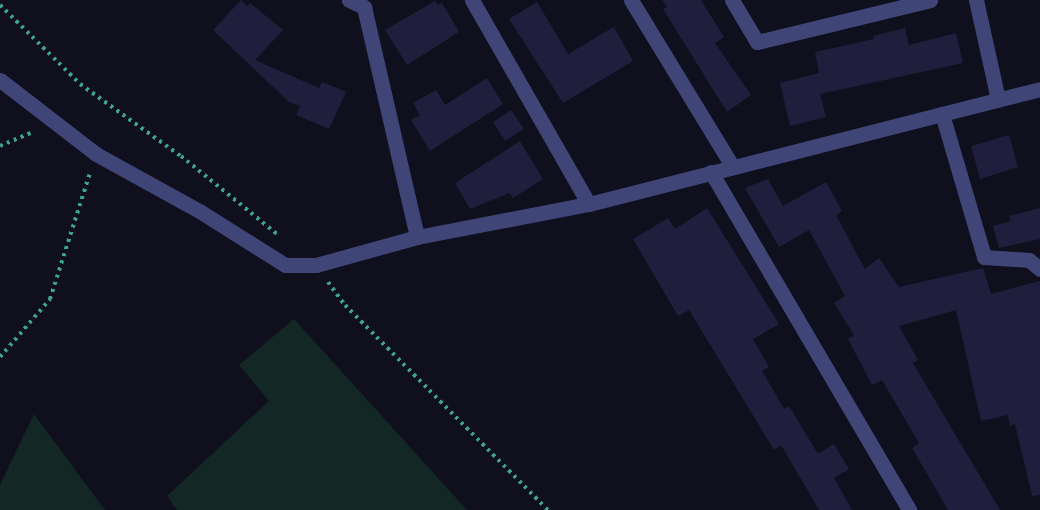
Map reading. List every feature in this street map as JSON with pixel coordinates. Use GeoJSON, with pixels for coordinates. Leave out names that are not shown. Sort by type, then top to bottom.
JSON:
{"type":"FeatureCollection","features":[{"type":"Feature","properties":{"kind":"street"},"geometry":{"type":"LineString","coordinates":[[349,0],[364,7],[417,237]]}},
{"type":"Feature","properties":{"kind":"street"},"geometry":{"type":"LineString","coordinates":[[472,0],[589,204]]}},
{"type":"Feature","properties":{"kind":"street"},"geometry":{"type":"LineString","coordinates":[[631,0],[733,167]]}},
{"type":"Feature","properties":{"kind":"street"},"geometry":{"type":"LineString","coordinates":[[732,0],[757,42],[930,0]]}},
{"type":"Feature","properties":{"kind":"street"},"geometry":{"type":"LineString","coordinates":[[976,0],[998,99]]}},
{"type":"Feature","properties":{"kind":"street"},"geometry":{"type":"LineString","coordinates":[[0,80],[96,154],[201,212],[285,265],[316,265],[417,237],[589,204],[1040,89]]}},
{"type":"Feature","properties":{"kind":"street"},"geometry":{"type":"LineString","coordinates":[[942,114],[984,257],[1029,260],[1040,269]]}},
{"type":"Feature","properties":{"kind":"street"},"geometry":{"type":"LineString","coordinates":[[711,172],[909,510]]}},
{"type":"Feature","properties":{"kind":"path"},"geometry":{"type":"LineString","coordinates":[[0,357],[50,298],[96,154]]}},
{"type":"Feature","properties":{"kind":"green space"},"geometry":{"type":"Polygon","coordinates":[[[294,319],[467,510],[177,510],[167,496],[269,401],[239,365],[294,319]]]}},
{"type":"Feature","properties":{"kind":"green space"},"geometry":{"type":"Polygon","coordinates":[[[34,414],[105,510],[0,510],[0,485],[34,414]]]}},
{"type":"Feature","properties":{"kind":"building"},"geometry":{"type":"Polygon","coordinates":[[[241,0],[247,6],[250,3],[283,30],[255,60],[319,88],[322,82],[346,92],[329,129],[296,115],[300,106],[289,102],[213,30],[241,0]]]}},
{"type":"Feature","properties":{"kind":"building"},"geometry":{"type":"Polygon","coordinates":[[[662,0],[701,0],[724,37],[715,43],[751,95],[727,112],[663,9],[667,7],[662,0]]]}},
{"type":"Feature","properties":{"kind":"building"},"geometry":{"type":"Polygon","coordinates":[[[435,1],[438,5],[442,3],[459,32],[407,65],[385,30],[435,1]]]}},
{"type":"Feature","properties":{"kind":"building"},"geometry":{"type":"Polygon","coordinates":[[[537,2],[568,54],[614,27],[633,61],[563,103],[509,19],[537,2]]]}},
{"type":"Feature","properties":{"kind":"building"},"geometry":{"type":"Polygon","coordinates":[[[905,28],[909,45],[956,33],[963,63],[820,94],[826,117],[790,126],[780,83],[819,73],[815,52],[874,39],[873,36],[905,28]]]}},
{"type":"Feature","properties":{"kind":"building"},"geometry":{"type":"Polygon","coordinates":[[[487,78],[503,104],[430,151],[411,120],[420,115],[413,103],[436,90],[445,105],[487,78]]]}},
{"type":"Feature","properties":{"kind":"building"},"geometry":{"type":"Polygon","coordinates":[[[511,110],[524,129],[505,141],[493,122],[511,110]]]}},
{"type":"Feature","properties":{"kind":"building"},"geometry":{"type":"Polygon","coordinates":[[[1009,135],[1018,167],[980,179],[971,146],[1009,135]]]}},
{"type":"Feature","properties":{"kind":"building"},"geometry":{"type":"Polygon","coordinates":[[[520,141],[543,179],[513,198],[509,193],[470,209],[455,183],[520,141]]]}},
{"type":"Feature","properties":{"kind":"building"},"geometry":{"type":"Polygon","coordinates":[[[768,179],[783,206],[826,182],[842,211],[836,215],[865,269],[879,258],[899,287],[983,268],[991,294],[1040,281],[1040,495],[1032,496],[1015,424],[1010,426],[1008,415],[981,421],[956,310],[899,326],[918,360],[913,363],[1000,510],[948,510],[912,448],[919,443],[882,380],[872,385],[848,339],[854,335],[834,303],[845,296],[809,230],[779,247],[745,188],[768,179]]]}},
{"type":"Feature","properties":{"kind":"building"},"geometry":{"type":"Polygon","coordinates":[[[707,208],[779,324],[753,339],[769,367],[762,371],[784,409],[789,406],[818,454],[834,444],[849,469],[834,478],[852,510],[819,510],[781,445],[774,450],[689,310],[678,316],[633,239],[668,218],[675,229],[707,208]]]}},
{"type":"Feature","properties":{"kind":"building"},"geometry":{"type":"Polygon","coordinates":[[[1040,208],[1040,239],[999,248],[993,226],[1011,221],[1009,216],[1040,208]]]}}]}
